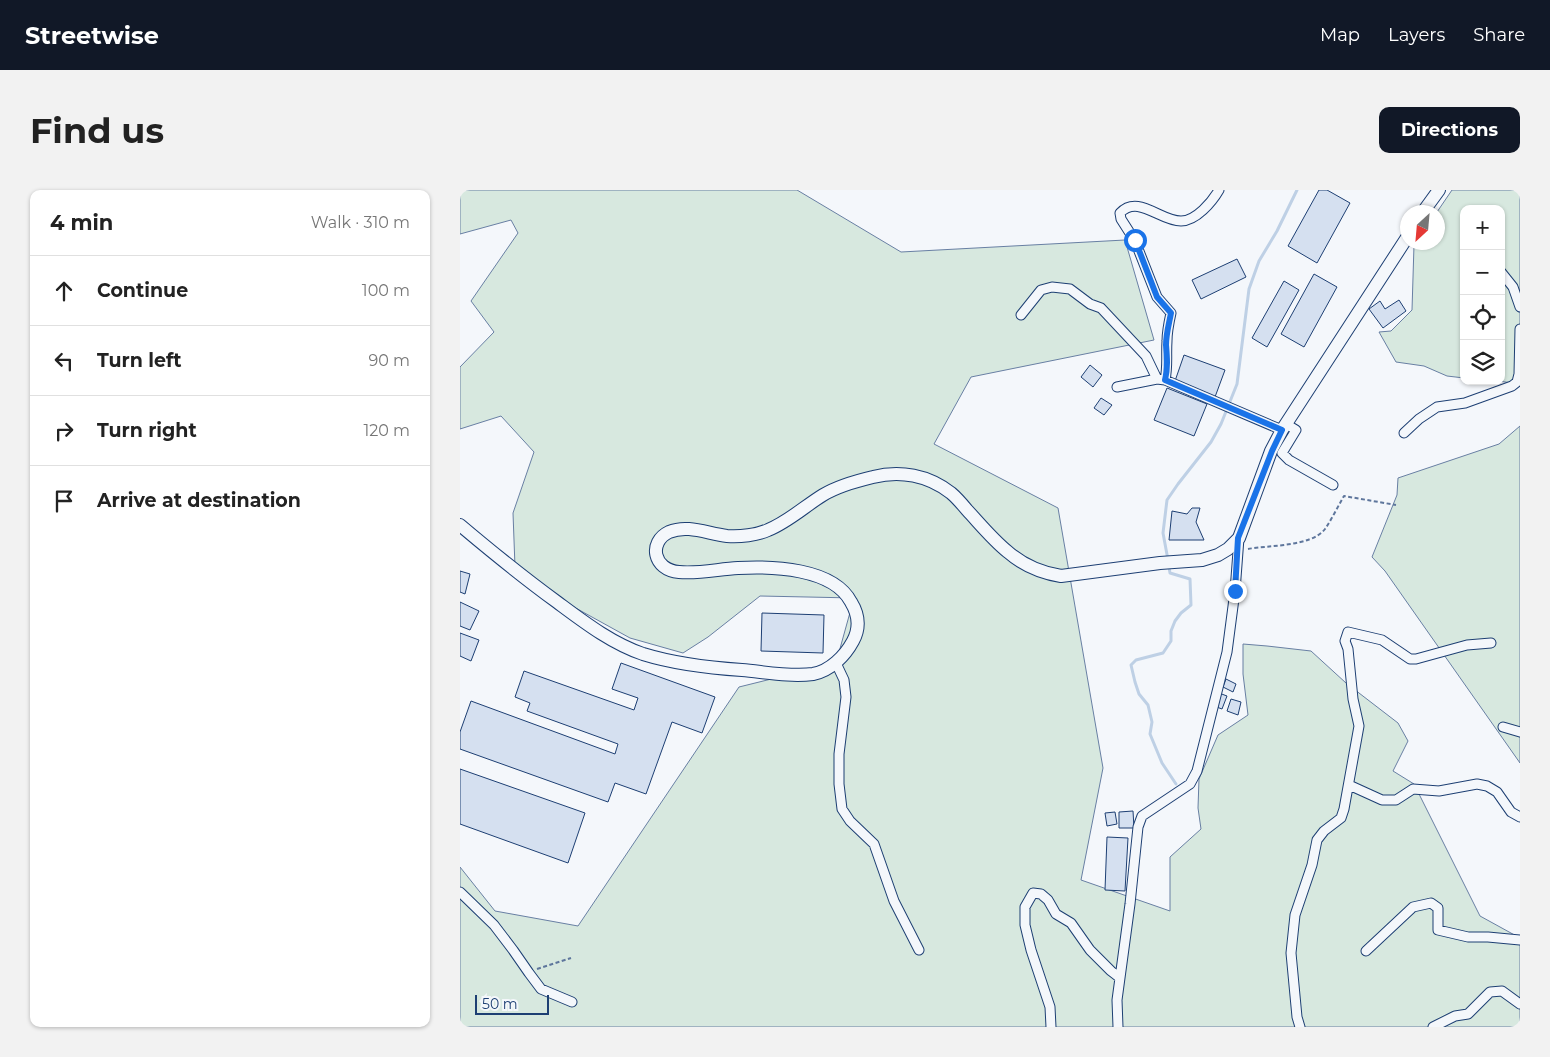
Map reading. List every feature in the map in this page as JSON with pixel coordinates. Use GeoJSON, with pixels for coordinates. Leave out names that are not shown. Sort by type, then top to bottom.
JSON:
{"type":"FeatureCollection","features":[{"type":"Feature","properties":{"kind":"street"},"geometry":{"type":"LineString","coordinates":[[1161,380],[1168,367],[1166,344],[1171,313],[1157,297],[1135,240],[1121,219],[1120,213],[1124,208],[1132,206],[1141,207],[1182,221],[1196,215],[1214,198],[1219,190]]}},
{"type":"Feature","properties":{"kind":"street"},"geometry":{"type":"LineString","coordinates":[[1428,205],[1439,190]]}},
{"type":"Feature","properties":{"kind":"street"},"geometry":{"type":"LineString","coordinates":[[1118,1027],[1117,1000],[1138,827],[1142,816],[1190,784],[1197,771],[1226,652],[1235,591],[1238,544],[1272,451],[1284,427],[1400,248]]}},
{"type":"Feature","properties":{"kind":"street"},"geometry":{"type":"LineString","coordinates":[[1505,277],[1513,287],[1520,307]]}},
{"type":"Feature","properties":{"kind":"street"},"geometry":{"type":"LineString","coordinates":[[1021,314],[1042,290],[1052,287],[1070,289],[1090,304],[1101,308],[1146,356],[1161,380]]}},
{"type":"Feature","properties":{"kind":"street"},"geometry":{"type":"LineString","coordinates":[[1404,434],[1419,419],[1437,407],[1465,402],[1512,386],[1517,382],[1520,374],[1520,329]]}},
{"type":"Feature","properties":{"kind":"street"},"geometry":{"type":"LineString","coordinates":[[1116,388],[1161,380],[1296,430],[1282,453],[1289,460],[1333,485]]}},
{"type":"Feature","properties":{"kind":"street"},"geometry":{"type":"LineString","coordinates":[[460,526],[515,572],[592,628],[627,647],[670,660],[729,669],[786,674],[815,674],[836,663],[856,634],[857,613],[849,597],[839,588],[823,579],[801,571],[741,568],[682,572],[669,570],[662,566],[656,558],[657,547],[665,534],[674,530],[686,529],[729,536],[758,533],[769,530],[840,487],[876,476],[899,473],[916,475],[952,493],[1009,553],[1023,562],[1050,574],[1062,576],[1174,561],[1202,560],[1218,555],[1238,544]]}},
{"type":"Feature","properties":{"kind":"street"},"geometry":{"type":"LineString","coordinates":[[1300,1027],[1297,1017],[1291,953],[1294,915],[1312,865],[1318,840],[1324,831],[1340,818],[1344,809],[1359,726],[1353,700],[1346,641],[1348,632],[1382,640],[1410,659],[1467,645],[1491,643]]}},
{"type":"Feature","properties":{"kind":"street"},"geometry":{"type":"LineString","coordinates":[[836,663],[844,680],[846,697],[839,754],[839,784],[842,809],[850,821],[874,844],[894,900],[920,950]]}},
{"type":"Feature","properties":{"kind":"street"},"geometry":{"type":"LineString","coordinates":[[1503,727],[1520,732]]}},
{"type":"Feature","properties":{"kind":"street"},"geometry":{"type":"LineString","coordinates":[[1349,785],[1382,800],[1396,800],[1413,789],[1439,791],[1477,784],[1487,786],[1497,792],[1511,812],[1520,817]]}},
{"type":"Feature","properties":{"kind":"street"},"geometry":{"type":"LineString","coordinates":[[460,892],[494,925],[541,989],[572,1002]]}},
{"type":"Feature","properties":{"kind":"street"},"geometry":{"type":"LineString","coordinates":[[1051,1027],[1050,1007],[1030,950],[1025,925],[1025,907],[1033,893],[1041,894],[1048,900],[1056,914],[1071,923],[1090,950],[1120,978]]}},
{"type":"Feature","properties":{"kind":"street"},"geometry":{"type":"LineString","coordinates":[[1366,951],[1414,907],[1431,903],[1438,908],[1438,930],[1468,937],[1520,940]]}},
{"type":"Feature","properties":{"kind":"street"},"geometry":{"type":"LineString","coordinates":[[1433,1027],[1455,1016],[1468,1014],[1490,992],[1502,991],[1520,1004]]}},
{"type":"Feature","properties":{"kind":"path"},"geometry":{"type":"LineString","coordinates":[[1238,544],[1263,546],[1301,542],[1314,538],[1324,531],[1344,496],[1396,504]]}},
{"type":"Feature","properties":{"kind":"path"},"geometry":{"type":"LineString","coordinates":[[529,973],[543,966],[571,958]]}},
{"type":"Feature","properties":{"kind":"shaded area"},"geometry":{"type":"Polygon","coordinates":[[[460,190],[797,190],[901,252],[1125,240],[1154,340],[971,377],[934,444],[1058,508],[1103,768],[1081,880],[1170,911],[1170,857],[1201,829],[1198,808],[1199,779],[1218,735],[1248,715],[1243,674],[1243,644],[1311,651],[1346,683],[1398,723],[1408,741],[1393,771],[1414,784],[1480,916],[1520,938],[1520,1027],[460,1027],[460,867],[495,911],[578,926],[739,687],[836,663],[854,598],[760,596],[708,637],[683,653],[630,638],[572,606],[515,567],[513,513],[534,452],[501,416],[460,429],[460,367],[494,332],[471,301],[518,233],[511,220],[460,234],[460,190]]]}},
{"type":"Feature","properties":{"kind":"shaded area"},"geometry":{"type":"Polygon","coordinates":[[[1452,190],[1520,190],[1520,384],[1505,382],[1505,205],[1460,205],[1460,378],[1447,376],[1424,366],[1396,362],[1379,332],[1391,331],[1412,310],[1414,250],[1445,250],[1445,205],[1442,205],[1452,190]]]}},
{"type":"Feature","properties":{"kind":"shaded area"},"geometry":{"type":"Polygon","coordinates":[[[1520,426],[1520,763],[1385,571],[1372,557],[1397,495],[1398,478],[1499,444],[1520,426]]]}},
{"type":"Feature","properties":{"kind":"building"},"geometry":{"type":"Polygon","coordinates":[[[1319,190],[1327,190],[1350,203],[1317,263],[1288,246],[1319,190]]]}},
{"type":"Feature","properties":{"kind":"building"},"geometry":{"type":"Polygon","coordinates":[[[1237,259],[1246,277],[1201,299],[1192,280],[1237,259]]]}},
{"type":"Feature","properties":{"kind":"building"},"geometry":{"type":"Polygon","coordinates":[[[1314,274],[1337,287],[1304,347],[1281,334],[1314,274]]]}},
{"type":"Feature","properties":{"kind":"building"},"geometry":{"type":"Polygon","coordinates":[[[1284,281],[1299,290],[1267,347],[1252,338],[1284,281]]]}},
{"type":"Feature","properties":{"kind":"building"},"geometry":{"type":"Polygon","coordinates":[[[1399,300],[1406,311],[1383,328],[1369,309],[1380,301],[1385,309],[1399,300]]]}},
{"type":"Feature","properties":{"kind":"building"},"geometry":{"type":"Polygon","coordinates":[[[1184,355],[1225,370],[1215,397],[1175,381],[1184,355]]]}},
{"type":"Feature","properties":{"kind":"building"},"geometry":{"type":"Polygon","coordinates":[[[1090,365],[1102,375],[1093,387],[1081,377],[1090,365]]]}},
{"type":"Feature","properties":{"kind":"building"},"geometry":{"type":"Polygon","coordinates":[[[1167,388],[1207,404],[1194,436],[1154,420],[1167,388]]]}},
{"type":"Feature","properties":{"kind":"building"},"geometry":{"type":"Polygon","coordinates":[[[1101,398],[1112,405],[1104,415],[1094,408],[1101,398]]]}},
{"type":"Feature","properties":{"kind":"building"},"geometry":{"type":"Polygon","coordinates":[[[1192,508],[1200,508],[1196,522],[1204,540],[1169,540],[1172,511],[1187,514],[1192,508]]]}},
{"type":"Feature","properties":{"kind":"building"},"geometry":{"type":"Polygon","coordinates":[[[460,571],[470,574],[465,594],[460,592],[460,571]]]}},
{"type":"Feature","properties":{"kind":"building"},"geometry":{"type":"Polygon","coordinates":[[[460,602],[479,611],[470,630],[460,626],[460,602]]]}},
{"type":"Feature","properties":{"kind":"building"},"geometry":{"type":"Polygon","coordinates":[[[762,613],[824,615],[823,653],[761,651],[762,613]]]}},
{"type":"Feature","properties":{"kind":"building"},"geometry":{"type":"Polygon","coordinates":[[[460,633],[479,640],[471,661],[460,656],[460,633]]]}},
{"type":"Feature","properties":{"kind":"building"},"geometry":{"type":"Polygon","coordinates":[[[621,663],[715,697],[702,733],[672,722],[646,794],[615,783],[608,802],[460,749],[460,732],[471,701],[615,754],[618,744],[527,711],[530,703],[515,697],[524,671],[634,710],[638,698],[612,689],[621,663]]]}},
{"type":"Feature","properties":{"kind":"building"},"geometry":{"type":"Polygon","coordinates":[[[1226,679],[1236,684],[1233,692],[1223,687],[1226,679]]]}},
{"type":"Feature","properties":{"kind":"building"},"geometry":{"type":"Polygon","coordinates":[[[1219,693],[1227,696],[1222,709],[1214,706],[1219,693]]]}},
{"type":"Feature","properties":{"kind":"building"},"geometry":{"type":"Polygon","coordinates":[[[1231,699],[1241,702],[1238,715],[1227,711],[1231,699]]]}},
{"type":"Feature","properties":{"kind":"building"},"geometry":{"type":"Polygon","coordinates":[[[460,769],[585,813],[568,863],[460,824],[460,769]]]}},
{"type":"Feature","properties":{"kind":"building"},"geometry":{"type":"Polygon","coordinates":[[[1133,811],[1134,828],[1119,828],[1119,812],[1133,811]]]}},
{"type":"Feature","properties":{"kind":"building"},"geometry":{"type":"Polygon","coordinates":[[[1115,812],[1117,824],[1107,826],[1105,813],[1115,812]]]}},
{"type":"Feature","properties":{"kind":"building"},"geometry":{"type":"Polygon","coordinates":[[[1107,837],[1128,838],[1125,891],[1105,890],[1107,837]]]}},
{"type":"Feature","properties":{"kind":"waterway"},"geometry":{"type":"LineString","coordinates":[[1168,560],[1163,533],[1167,500],[1211,442],[1221,424],[1237,384],[1249,289],[1259,261],[1277,231],[1297,190]]}},
{"type":"Feature","properties":{"kind":"waterway"},"geometry":{"type":"LineString","coordinates":[[1169,567],[1170,573],[1190,579],[1191,605],[1175,621],[1171,631],[1171,641],[1163,653],[1136,660],[1131,665],[1139,694],[1148,705],[1152,722],[1150,734],[1162,763],[1176,784]]}},
{"type":"Feature","properties":{"kind":"route"},"geometry":{"type":"LineString","coordinates":[[1135,240],[1157,297],[1171,313],[1167,330],[1168,367],[1165,380],[1282,430],[1238,538],[1235,591]]}}]}
